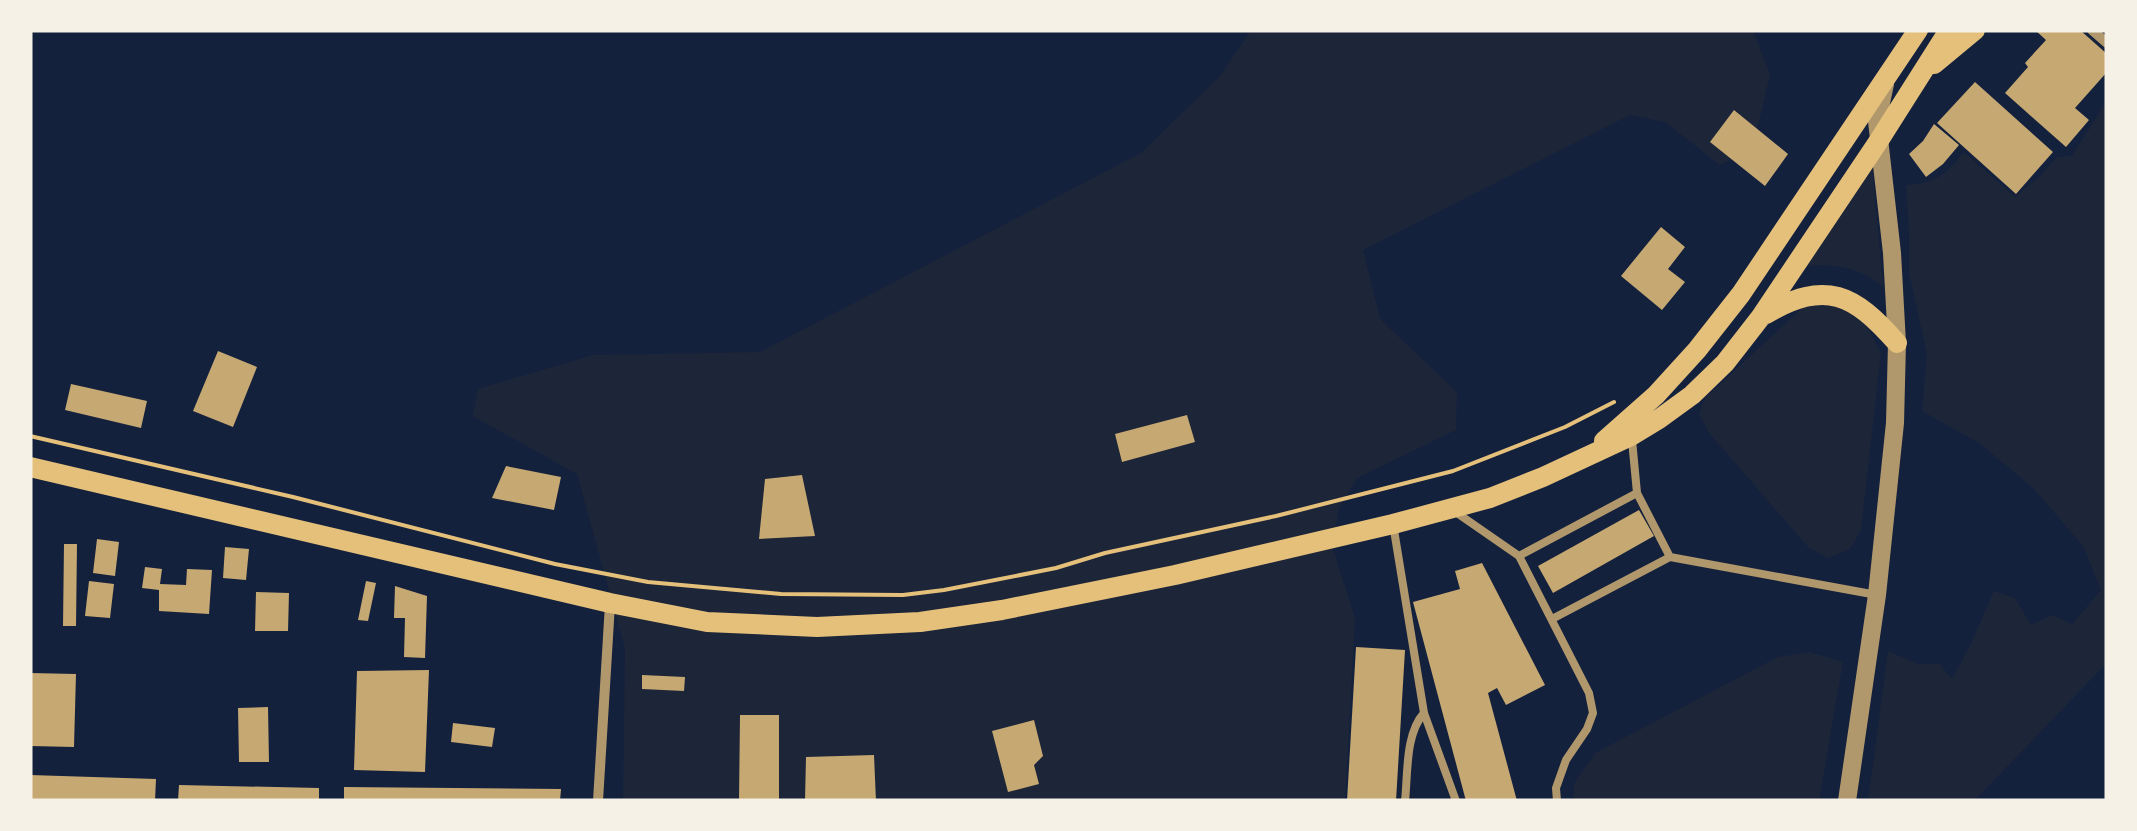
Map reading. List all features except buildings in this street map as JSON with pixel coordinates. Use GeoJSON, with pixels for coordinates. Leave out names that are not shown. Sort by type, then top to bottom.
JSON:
{"type":"FeatureCollection","features":[{"type":"Feature","properties":{"kind":"main road"},"geometry":{"type":"LineString","coordinates":[[1587,456],[1656,395],[1741,294],[1918,30]]}},
{"type":"Feature","properties":{"kind":"main road"},"geometry":{"type":"LineString","coordinates":[[30,467],[707,622],[817,627],[920,622],[1175,576],[1452,510],[1543,477],[1660,419],[1725,363],[1760,318],[1949,30]]}},
{"type":"Feature","properties":{"kind":"main road"},"geometry":{"type":"LineString","coordinates":[[1921,74],[1975,30]]}},
{"type":"Feature","properties":{"kind":"main road"},"geometry":{"type":"LineString","coordinates":[[1760,318],[1787,302],[1808,295],[1828,295],[1862,307],[1897,343]]}},
{"type":"Feature","properties":{"kind":"street"},"geometry":{"type":"LineString","coordinates":[[2092,30],[2107,42]]}},
{"type":"Feature","properties":{"kind":"street"},"geometry":{"type":"LineString","coordinates":[[1847,801],[1877,596],[1895,423],[1897,343],[1892,254],[1877,121],[1886,78]]}},
{"type":"Feature","properties":{"kind":"street"},"geometry":{"type":"LineString","coordinates":[[598,801],[610,602]]}},
{"type":"Feature","properties":{"kind":"lane"},"geometry":{"type":"LineString","coordinates":[[1631,436],[1637,493],[1670,557]]}},
{"type":"Feature","properties":{"kind":"lane"},"geometry":{"type":"LineString","coordinates":[[1519,556],[1637,493]]}},
{"type":"Feature","properties":{"kind":"lane"},"geometry":{"type":"LineString","coordinates":[[1452,510],[1519,556],[1590,694],[1593,712],[1587,729],[1566,760],[1556,788],[1557,801]]}},
{"type":"Feature","properties":{"kind":"lane"},"geometry":{"type":"LineString","coordinates":[[1393,524],[1424,713],[1456,801]]}},
{"type":"Feature","properties":{"kind":"lane"},"geometry":{"type":"LineString","coordinates":[[1552,619],[1670,557],[1877,596]]}},
{"type":"Feature","properties":{"kind":"lane"},"geometry":{"type":"LineString","coordinates":[[1405,801],[1412,736],[1424,713]]}},
{"type":"Feature","properties":{"kind":"path"},"geometry":{"type":"LineString","coordinates":[[30,436],[312,501],[555,564],[648,582],[780,594],[902,595],[1056,568],[1453,471],[1565,427],[1616,400]]}},
{"type":"Feature","properties":{"kind":"shaded area"},"geometry":{"type":"Polygon","coordinates":[[[1251,30],[1753,30],[1770,75],[1753,147],[1720,165],[1665,122],[1630,115],[1363,250],[1380,319],[1457,392],[1456,430],[1357,478],[1338,510],[1333,549],[1355,618],[1345,801],[623,801],[625,649],[577,474],[473,416],[478,389],[593,355],[760,352],[1141,153],[1220,76],[1251,30]]]}},
{"type":"Feature","properties":{"kind":"shaded area"},"geometry":{"type":"Polygon","coordinates":[[[2107,100],[2107,663],[1974,801],[1868,801],[1888,651],[1918,664],[1940,664],[1952,679],[1994,591],[2015,598],[2031,625],[2052,615],[2072,624],[2101,590],[2083,546],[2033,488],[1979,443],[1922,411],[1927,354],[1909,273],[1906,185],[1925,183],[1939,176],[1964,152],[2015,197],[2057,157],[2072,156],[2107,100]]]}},
{"type":"Feature","properties":{"kind":"shaded area"},"geometry":{"type":"Polygon","coordinates":[[[1872,163],[1883,287],[1845,268],[1801,267],[1872,163]]]}},
{"type":"Feature","properties":{"kind":"shaded area"},"geometry":{"type":"Polygon","coordinates":[[[1827,302],[1846,305],[1865,322],[1881,353],[1861,530],[1850,549],[1828,558],[1809,548],[1709,433],[1699,414],[1705,398],[1802,308],[1827,302]]]}},
{"type":"Feature","properties":{"kind":"shaded area"},"geometry":{"type":"Polygon","coordinates":[[[1809,652],[1843,662],[1819,801],[1573,801],[1574,784],[1595,753],[1778,657],[1809,652]]]}}]}
